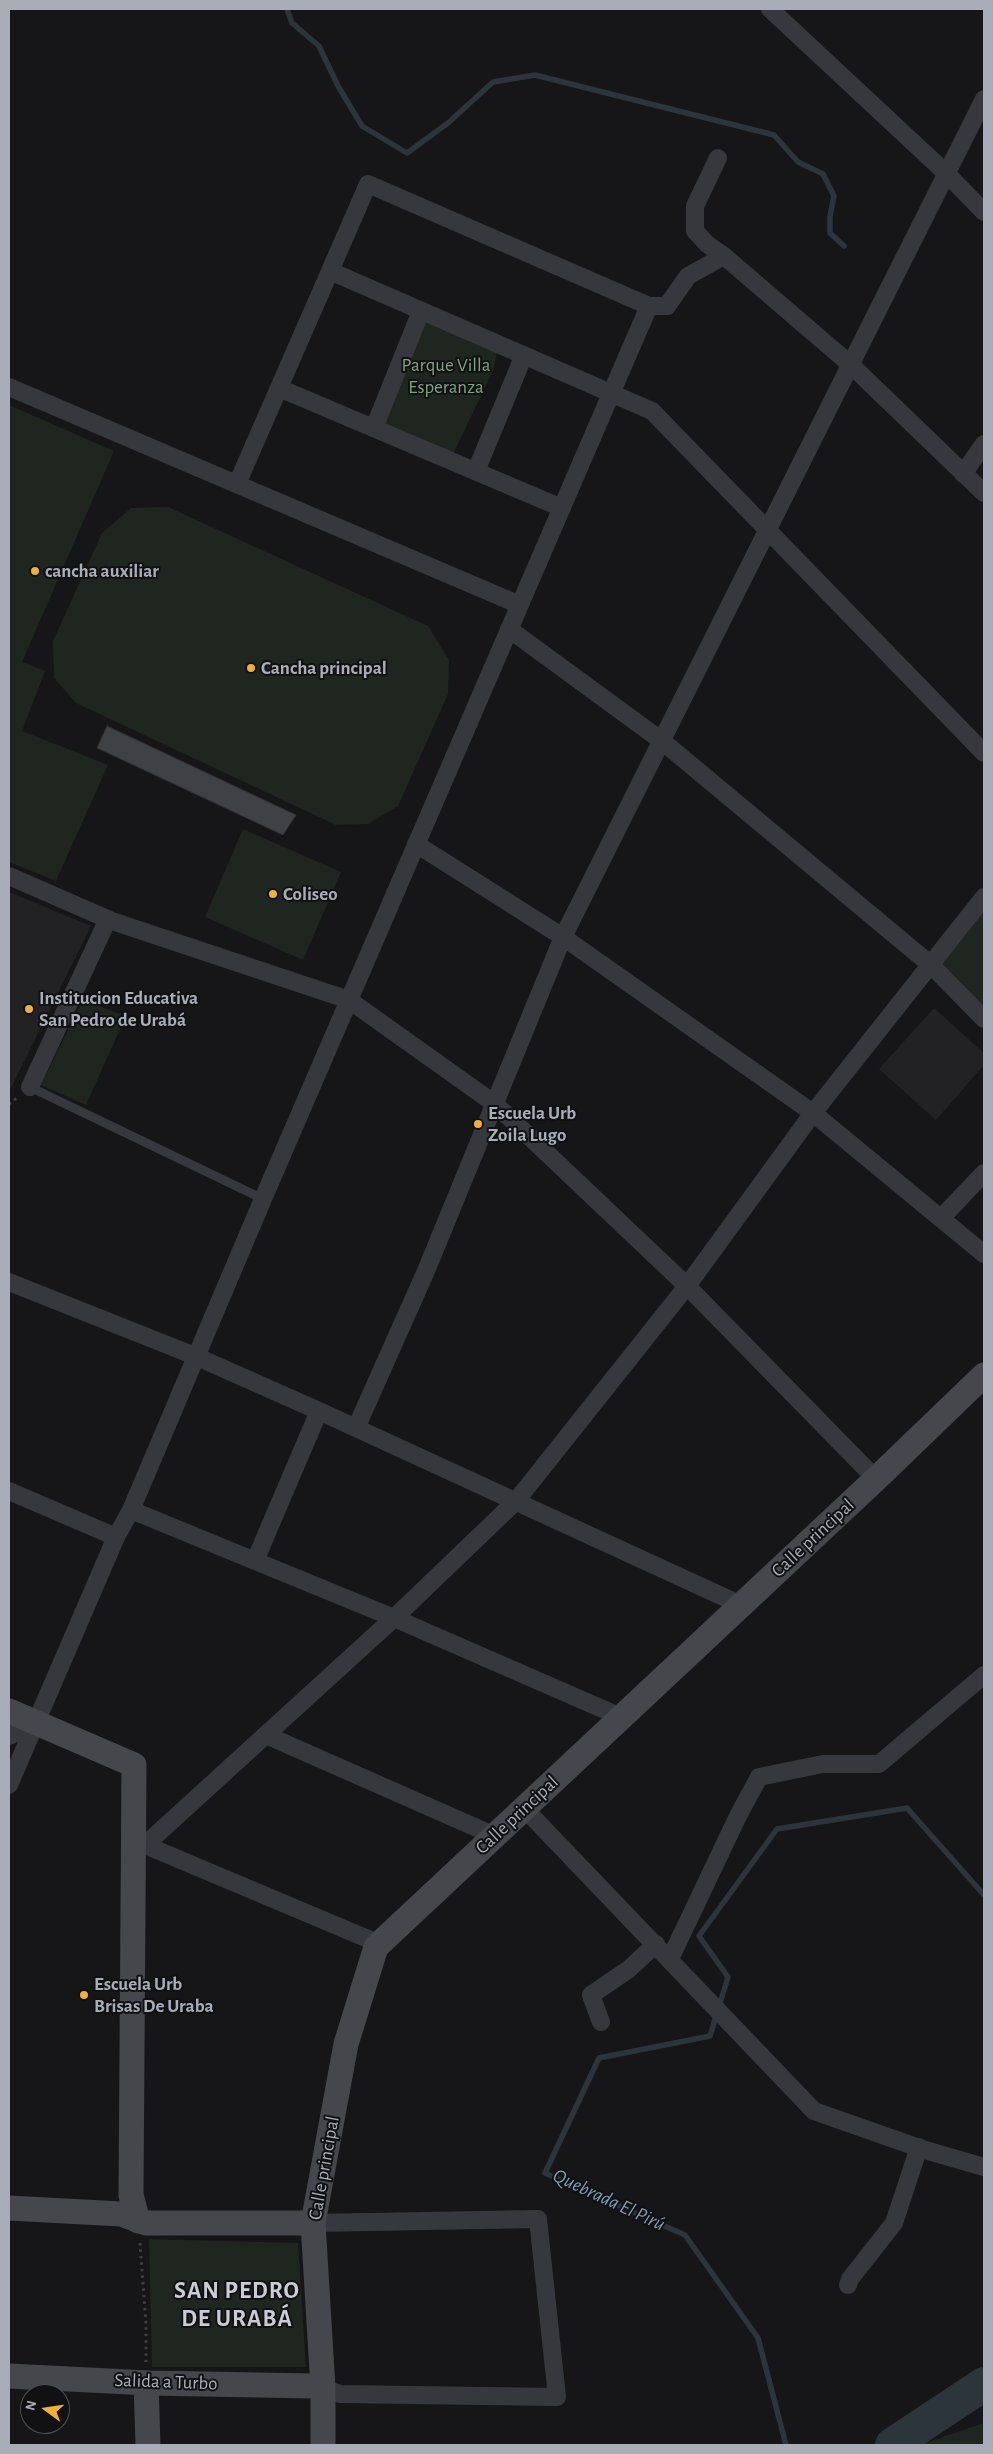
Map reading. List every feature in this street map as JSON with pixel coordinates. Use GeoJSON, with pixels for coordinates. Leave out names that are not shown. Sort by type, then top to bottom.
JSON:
{"type":"FeatureCollection","features":[{"type":"Feature","properties":{"kind":"main road","name":"Calle principal"},"geometry":{"type":"LineString","coordinates":[[323,2445],[323,2388],[313,2223],[346,2044],[376,1947],[876,1479],[984,1375]]}},
{"type":"Feature","properties":{"kind":"main road"},"geometry":{"type":"LineString","coordinates":[[9,1711],[134,1765],[140,1846],[131,2196],[138,2221]]}},
{"type":"Feature","properties":{"kind":"main road"},"geometry":{"type":"LineString","coordinates":[[9,2208],[121,2214],[146,2223],[313,2223]]}},
{"type":"Feature","properties":{"kind":"main road","name":"Salida a Turbo"},"geometry":{"type":"LineString","coordinates":[[9,2376],[313,2386],[323,2388]]}},
{"type":"Feature","properties":{"kind":"main road"},"geometry":{"type":"LineString","coordinates":[[146,2382],[148,2445]]}},
{"type":"Feature","properties":{"kind":"street"},"geometry":{"type":"LineString","coordinates":[[770,9],[947,174],[984,212]]}},
{"type":"Feature","properties":{"kind":"street"},"geometry":{"type":"LineString","coordinates":[[356,1428],[426,1271],[564,937],[984,99]]}},
{"type":"Feature","properties":{"kind":"street"},"geometry":{"type":"LineString","coordinates":[[718,158],[695,206],[695,230],[707,244],[724,256],[851,365],[984,493]]}},
{"type":"Feature","properties":{"kind":"street"},"geometry":{"type":"LineString","coordinates":[[237,484],[368,184],[650,306],[667,306],[688,276],[724,256]]}},
{"type":"Feature","properties":{"kind":"street"},"geometry":{"type":"LineString","coordinates":[[330,271],[652,411],[984,753]]}},
{"type":"Feature","properties":{"kind":"street"},"geometry":{"type":"LineString","coordinates":[[9,1785],[116,1538],[131,1510],[195,1356],[650,306]]}},
{"type":"Feature","properties":{"kind":"street"},"geometry":{"type":"LineString","coordinates":[[374,428],[421,311]]}},
{"type":"Feature","properties":{"kind":"street"},"geometry":{"type":"LineString","coordinates":[[476,472],[524,355]]}},
{"type":"Feature","properties":{"kind":"street"},"geometry":{"type":"LineString","coordinates":[[9,387],[520,605]]}},
{"type":"Feature","properties":{"kind":"street"},"geometry":{"type":"LineString","coordinates":[[279,388],[562,508]]}},
{"type":"Feature","properties":{"kind":"street"},"geometry":{"type":"LineString","coordinates":[[963,474],[984,444]]}},
{"type":"Feature","properties":{"kind":"street"},"geometry":{"type":"LineString","coordinates":[[509,629],[662,741],[931,965],[984,1020]]}},
{"type":"Feature","properties":{"kind":"street"},"geometry":{"type":"LineString","coordinates":[[416,844],[564,937],[813,1113],[942,1217],[984,1254]]}},
{"type":"Feature","properties":{"kind":"street"},"geometry":{"type":"LineString","coordinates":[[9,876],[108,919],[349,1000],[495,1104],[687,1286],[876,1479]]}},
{"type":"Feature","properties":{"kind":"street"},"geometry":{"type":"LineString","coordinates":[[380,1944],[140,1846],[266,1735],[394,1618],[516,1501],[687,1286],[813,1113],[984,897]]}},
{"type":"Feature","properties":{"kind":"street"},"geometry":{"type":"LineString","coordinates":[[30,1087],[108,919]]}},
{"type":"Feature","properties":{"kind":"street"},"geometry":{"type":"LineString","coordinates":[[942,1217],[984,1173]]}},
{"type":"Feature","properties":{"kind":"street"},"geometry":{"type":"LineString","coordinates":[[9,1282],[195,1356],[742,1604]]}},
{"type":"Feature","properties":{"kind":"street"},"geometry":{"type":"LineString","coordinates":[[255,1561],[319,1411]]}},
{"type":"Feature","properties":{"kind":"street"},"geometry":{"type":"LineString","coordinates":[[9,1491],[116,1538]]}},
{"type":"Feature","properties":{"kind":"street"},"geometry":{"type":"LineString","coordinates":[[131,1510],[394,1618],[621,1717]]}},
{"type":"Feature","properties":{"kind":"street"},"geometry":{"type":"LineString","coordinates":[[670,1959],[738,1816],[759,1778],[823,1764],[879,1764],[984,1676]]}},
{"type":"Feature","properties":{"kind":"street"},"geometry":{"type":"LineString","coordinates":[[9,1736],[36,1722]]}},
{"type":"Feature","properties":{"kind":"street"},"geometry":{"type":"LineString","coordinates":[[266,1735],[495,1836]]}},
{"type":"Feature","properties":{"kind":"street"},"geometry":{"type":"LineString","coordinates":[[524,1808],[814,2111],[984,2167]]}},
{"type":"Feature","properties":{"kind":"street"},"geometry":{"type":"LineString","coordinates":[[601,2022],[591,1995],[629,1970],[656,1944]]}},
{"type":"Feature","properties":{"kind":"street"},"geometry":{"type":"LineString","coordinates":[[848,2285],[850,2279],[894,2223],[919,2147]]}},
{"type":"Feature","properties":{"kind":"street"},"geometry":{"type":"LineString","coordinates":[[313,2223],[538,2218],[557,2397],[340,2394],[323,2388]]}},
{"type":"Feature","properties":{"kind":"lane"},"geometry":{"type":"LineString","coordinates":[[30,1087],[263,1199]]}},
{"type":"Feature","properties":{"kind":"path"},"geometry":{"type":"LineString","coordinates":[[138,2221],[146,2324],[146,2382]]}},
{"type":"Feature","properties":{"kind":"shaded area","name":"Institucion Educativa San Pedro de Urabá"},"geometry":{"type":"Polygon","coordinates":[[[9,892],[91,926],[9,1092],[9,892]]]}},
{"type":"Feature","properties":{"kind":"shaded area"},"geometry":{"type":"Polygon","coordinates":[[[934,1008],[984,1053],[984,1065],[936,1120],[879,1069],[934,1008]]]}},
{"type":"Feature","properties":{"kind":"green space","name":"Parque Villa Esperanza"},"geometry":{"type":"Polygon","coordinates":[[[425,319],[497,352],[493,371],[453,454],[382,424],[425,319]]]}},
{"type":"Feature","properties":{"kind":"green space"},"geometry":{"type":"Polygon","coordinates":[[[9,405],[114,451],[22,662],[45,671],[22,731],[108,765],[56,881],[9,862],[9,405]]]}},
{"type":"Feature","properties":{"kind":"green space","name":"Cancha principal"},"geometry":{"type":"Polygon","coordinates":[[[168,507],[428,626],[449,660],[448,694],[398,806],[368,824],[336,825],[76,703],[54,678],[53,641],[102,533],[131,508],[168,507]]]}},
{"type":"Feature","properties":{"kind":"green space","name":"Coliseo"},"geometry":{"type":"Polygon","coordinates":[[[243,829],[341,872],[303,960],[205,917],[243,829]]]}},
{"type":"Feature","properties":{"kind":"green space"},"geometry":{"type":"Polygon","coordinates":[[[984,897],[984,1019],[931,965],[984,897]]]}},
{"type":"Feature","properties":{"kind":"green space"},"geometry":{"type":"Polygon","coordinates":[[[83,1000],[126,1016],[86,1105],[41,1085],[83,1000]]]}},
{"type":"Feature","properties":{"kind":"green space"},"geometry":{"type":"Polygon","coordinates":[[[149,2239],[298,2243],[306,2367],[152,2367],[149,2239]]]}},
{"type":"Feature","properties":{"kind":"green space"},"geometry":{"type":"Polygon","coordinates":[[[984,2423],[984,2445],[919,2445],[984,2423]]]}},
{"type":"Feature","properties":{"kind":"building"},"geometry":{"type":"Polygon","coordinates":[[[107,726],[296,815],[283,835],[97,748],[107,726]]]}},
{"type":"Feature","properties":{"kind":"waterway"},"geometry":{"type":"LineString","coordinates":[[287,9],[292,23],[319,46],[338,86],[362,126],[407,153],[448,123],[493,82],[535,75],[774,135],[798,162],[823,174],[834,196],[830,216],[830,233],[844,246]]}},
{"type":"Feature","properties":{"kind":"waterway","name":"Quebrada El Pirú"},"geometry":{"type":"LineString","coordinates":[[786,2445],[758,2338],[685,2235],[545,2173],[599,2058],[710,2036],[728,1977],[699,1936],[777,1829],[907,1808],[984,1895]]}},
{"type":"Feature","properties":{"kind":"waterway"},"geometry":{"type":"LineString","coordinates":[[892,2445],[984,2384]]}},
{"type":"Feature","properties":{"kind":"place","name":"cancha auxiliar"},"geometry":{"type":"Point","coordinates":[35,571]}},
{"type":"Feature","properties":{"kind":"place","name":"Cancha principal"},"geometry":{"type":"Point","coordinates":[251,668]}},
{"type":"Feature","properties":{"kind":"place","name":"Coliseo"},"geometry":{"type":"Point","coordinates":[273,894]}},
{"type":"Feature","properties":{"kind":"place","name":"Institucion Educativa San Pedro de Urabá"},"geometry":{"type":"Point","coordinates":[29,1009]}},
{"type":"Feature","properties":{"kind":"place","name":"Escuela Urb Zoila Lugo"},"geometry":{"type":"Point","coordinates":[478,1124]}},
{"type":"Feature","properties":{"kind":"place","name":"Escuela Urb Brisas De Uraba"},"geometry":{"type":"Point","coordinates":[84,1995]}},
{"type":"Feature","properties":{"kind":"district","name":"SAN PEDRO DE URABÁ"},"geometry":{"type":"Point","coordinates":[237,2305]}}]}
